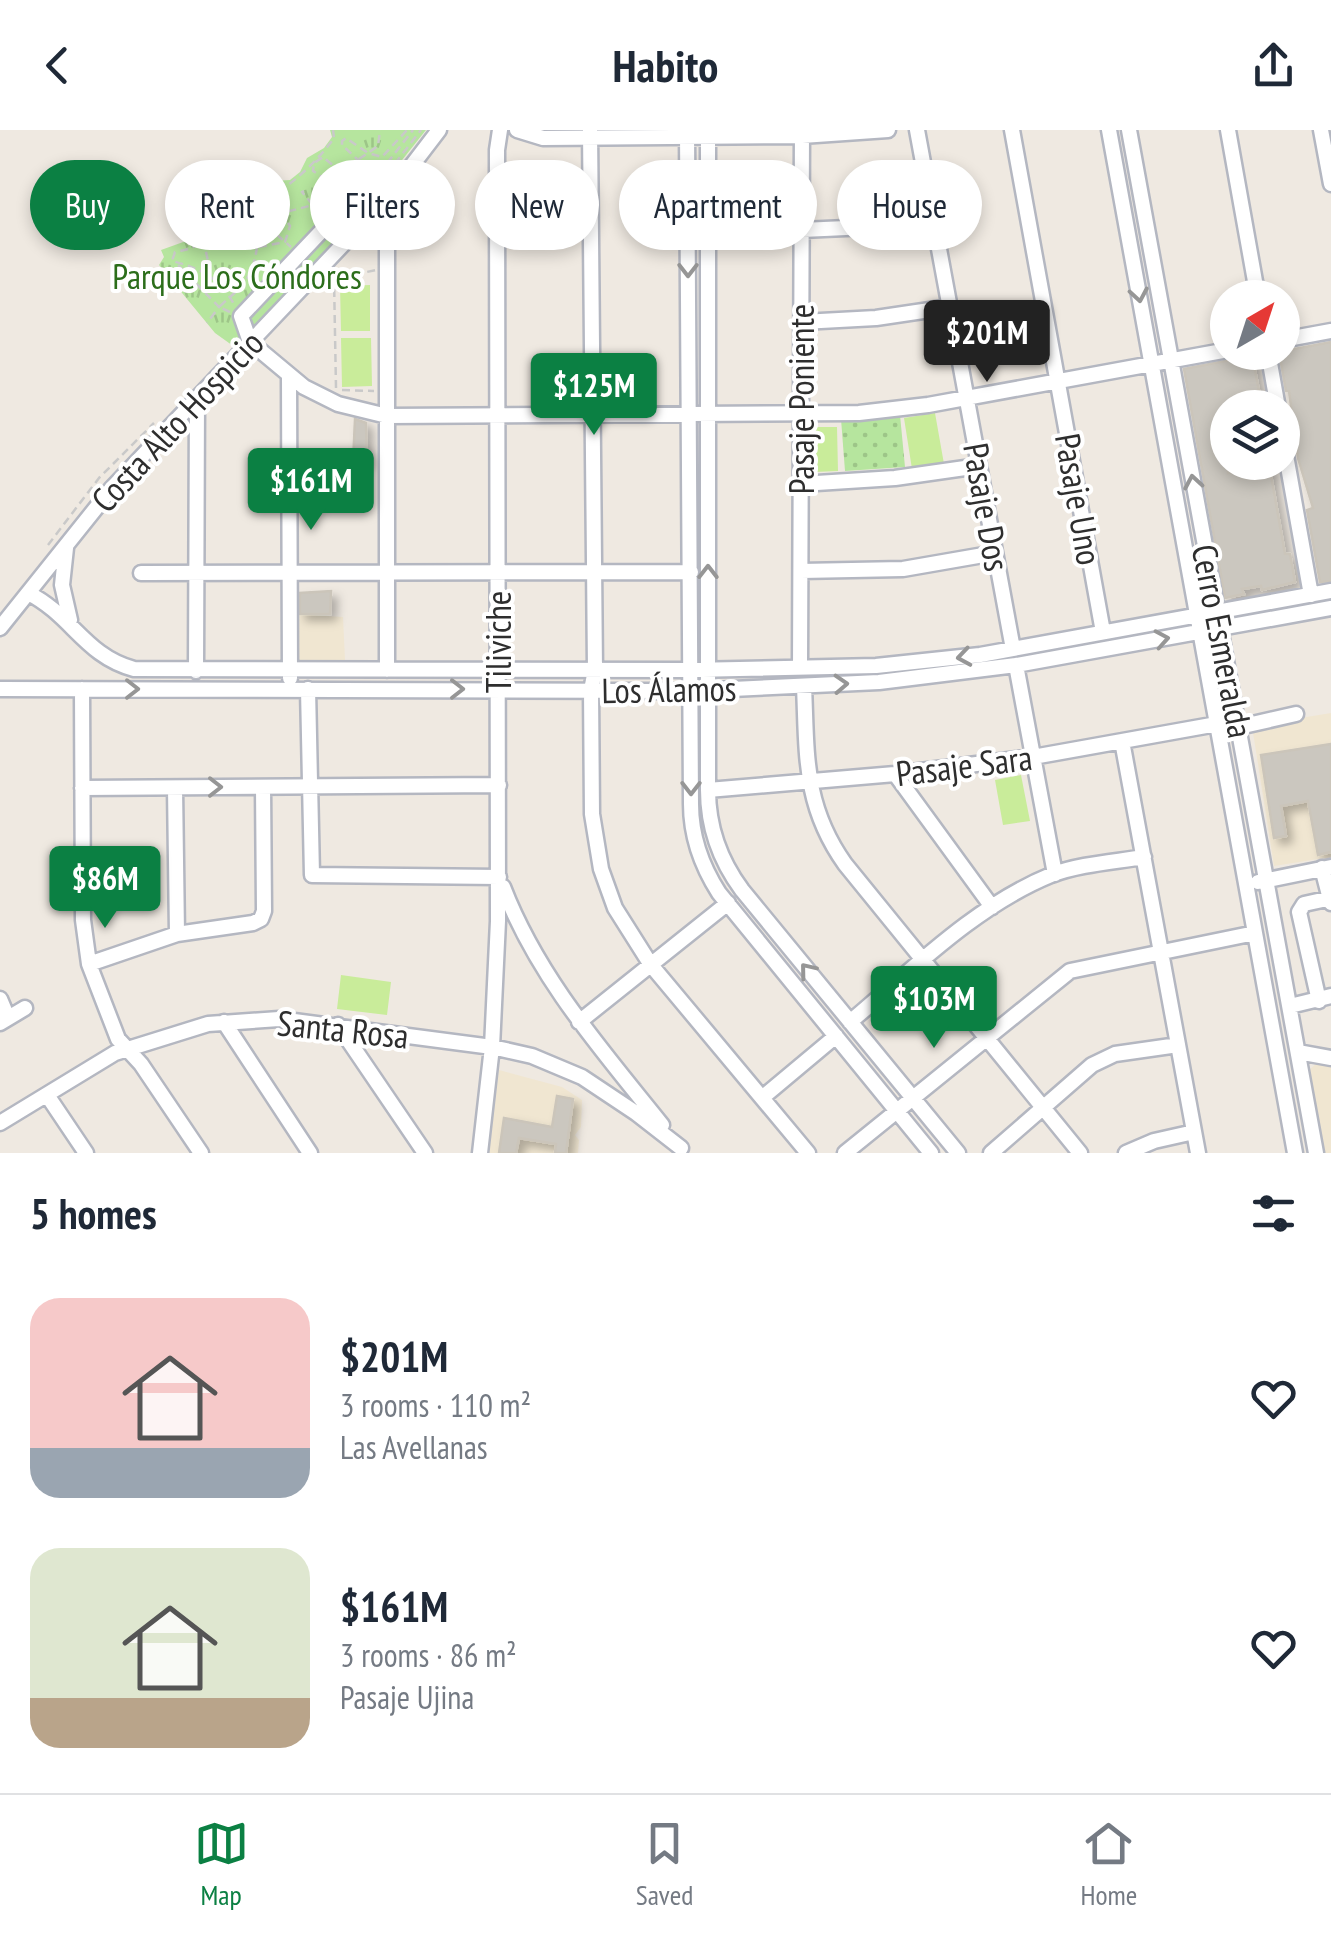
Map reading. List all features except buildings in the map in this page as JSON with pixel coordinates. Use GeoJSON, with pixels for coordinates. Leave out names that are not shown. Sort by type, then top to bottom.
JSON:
{"type":"FeatureCollection","features":[{"type":"Feature","properties":{"kind":"street","name":"Costa Alto Hospicio"},"geometry":{"type":"LineString","coordinates":[[417,160],[440,130]]}},
{"type":"Feature","properties":{"kind":"street","name":"Tiliviche"},"geometry":{"type":"LineString","coordinates":[[480,1153],[492,1047],[499,877],[500,130]]}},
{"type":"Feature","properties":{"kind":"street"},"geometry":{"type":"LineString","coordinates":[[517,130],[544,138],[888,130]]}},
{"type":"Feature","properties":{"kind":"street","name":"Pasaje Dos"},"geometry":{"type":"LineString","coordinates":[[918,130],[923,160]]}},
{"type":"Feature","properties":{"kind":"street","name":"Pasaje Uno"},"geometry":{"type":"LineString","coordinates":[[1012,130],[1102,632]]}},
{"type":"Feature","properties":{"kind":"street","name":"Cerro Esmeralda"},"geometry":{"type":"LineString","coordinates":[[1109,130],[1295,1153]]}},
{"type":"Feature","properties":{"kind":"street","name":"Cerro Esmeralda"},"geometry":{"type":"LineString","coordinates":[[1129,130],[1316,1153]]}},
{"type":"Feature","properties":{"kind":"street"},"geometry":{"type":"LineString","coordinates":[[1228,130],[1255,280]]}},
{"type":"Feature","properties":{"kind":"street"},"geometry":{"type":"LineString","coordinates":[[1321,130],[1331,184]]}},
{"type":"Feature","properties":{"kind":"street","name":"Pasaje Poniente"},"geometry":{"type":"LineString","coordinates":[[802,133],[802,160]]}},
{"type":"Feature","properties":{"kind":"street"},"geometry":{"type":"LineString","coordinates":[[590,134],[595,670],[591,690],[592,814],[598,858],[615,908],[651,965],[808,1153]]}},
{"type":"Feature","properties":{"kind":"street"},"geometry":{"type":"LineString","coordinates":[[687,134],[692,831],[705,870],[728,903],[931,1153]]}},
{"type":"Feature","properties":{"kind":"street"},"geometry":{"type":"LineString","coordinates":[[708,134],[708,790],[712,829],[726,867],[958,1153]]}},
{"type":"Feature","properties":{"kind":"street"},"geometry":{"type":"LineString","coordinates":[[310,243],[240,316],[250,342],[289,376],[338,404],[387,416],[801,416],[889,410],[1210,353]]}},
{"type":"Feature","properties":{"kind":"street","name":"Costa Alto Hospicio"},"geometry":{"type":"LineString","coordinates":[[0,628],[112,488],[338,250]]}},
{"type":"Feature","properties":{"kind":"street"},"geometry":{"type":"LineString","coordinates":[[387,250],[387,670]]}},
{"type":"Feature","properties":{"kind":"street","name":"Pasaje Poniente"},"geometry":{"type":"LineString","coordinates":[[800,668],[802,250]]}},
{"type":"Feature","properties":{"kind":"street","name":"Pasaje Dos"},"geometry":{"type":"LineString","coordinates":[[940,250],[1055,874]]}},
{"type":"Feature","properties":{"kind":"street"},"geometry":{"type":"LineString","coordinates":[[802,322],[876,318],[950,307]]}},
{"type":"Feature","properties":{"kind":"street"},"geometry":{"type":"LineString","coordinates":[[1300,336],[1331,330]]}},
{"type":"Feature","properties":{"kind":"street"},"geometry":{"type":"LineString","coordinates":[[289,376],[290,689]]}},
{"type":"Feature","properties":{"kind":"street"},"geometry":{"type":"LineString","coordinates":[[196,671],[197,398]]}},
{"type":"Feature","properties":{"kind":"street"},"geometry":{"type":"LineString","coordinates":[[801,484],[895,478],[979,466]]}},
{"type":"Feature","properties":{"kind":"street"},"geometry":{"type":"LineString","coordinates":[[1290,480],[1311,595]]}},
{"type":"Feature","properties":{"kind":"street"},"geometry":{"type":"LineString","coordinates":[[67,542],[62,586],[70,622]]}},
{"type":"Feature","properties":{"kind":"street"},"geometry":{"type":"LineString","coordinates":[[801,571],[903,569],[995,553]]}},
{"type":"Feature","properties":{"kind":"street"},"geometry":{"type":"LineString","coordinates":[[141,572],[690,572]]}},
{"type":"Feature","properties":{"kind":"street","name":"Los Álamos"},"geometry":{"type":"LineString","coordinates":[[28,593],[70,622],[90,648],[122,666],[147,670],[290,671],[708,670],[1014,657],[1200,632],[1218,620],[1331,591]]}},
{"type":"Feature","properties":{"kind":"street","name":"Los Álamos"},"geometry":{"type":"LineString","coordinates":[[0,689],[708,690],[804,686],[917,678],[1014,657],[1102,632],[1198,615],[1218,620],[1331,608]]}},
{"type":"Feature","properties":{"kind":"street"},"geometry":{"type":"LineString","coordinates":[[1210,682],[1230,677]]}},
{"type":"Feature","properties":{"kind":"street"},"geometry":{"type":"LineString","coordinates":[[804,686],[808,781],[820,822],[835,850],[1080,1153]]}},
{"type":"Feature","properties":{"kind":"street"},"geometry":{"type":"LineString","coordinates":[[82,688],[83,920],[89,964],[115,1034],[141,1064],[201,1153]]}},
{"type":"Feature","properties":{"kind":"street"},"geometry":{"type":"LineString","coordinates":[[308,689],[312,875],[499,877],[532,950],[580,1022],[683,1151]]}},
{"type":"Feature","properties":{"kind":"street"},"geometry":{"type":"LineString","coordinates":[[1214,706],[1235,702]]}},
{"type":"Feature","properties":{"kind":"street"},"geometry":{"type":"LineString","coordinates":[[1239,727],[1296,714]]}},
{"type":"Feature","properties":{"kind":"street","name":"Pasaje Sara"},"geometry":{"type":"LineString","coordinates":[[708,790],[1033,757],[1217,724]]}},
{"type":"Feature","properties":{"kind":"street"},"geometry":{"type":"LineString","coordinates":[[1122,741],[1198,1153]]}},
{"type":"Feature","properties":{"kind":"street"},"geometry":{"type":"LineString","coordinates":[[895,774],[992,907]]}},
{"type":"Feature","properties":{"kind":"street"},"geometry":{"type":"LineString","coordinates":[[82,788],[499,785]]}},
{"type":"Feature","properties":{"kind":"street"},"geometry":{"type":"LineString","coordinates":[[89,964],[177,934],[253,923],[263,916],[263,787]]}},
{"type":"Feature","properties":{"kind":"street"},"geometry":{"type":"LineString","coordinates":[[176,788],[177,934]]}},
{"type":"Feature","properties":{"kind":"street"},"geometry":{"type":"LineString","coordinates":[[850,1022],[992,907],[1055,874],[1144,857]]}},
{"type":"Feature","properties":{"kind":"street"},"geometry":{"type":"LineString","coordinates":[[1247,884],[1326,867],[1331,900],[1304,904],[1300,912],[1325,998],[1290,1006]]}},
{"type":"Feature","properties":{"kind":"street"},"geometry":{"type":"LineString","coordinates":[[580,1022],[728,903]]}},
{"type":"Feature","properties":{"kind":"street"},"geometry":{"type":"LineString","coordinates":[[845,1153],[1070,971],[1255,932],[1280,958]]}},
{"type":"Feature","properties":{"kind":"street"},"geometry":{"type":"LineString","coordinates":[[0,999],[4,1020],[25,1008]]}},
{"type":"Feature","properties":{"kind":"street","name":"Santa Rosa"},"geometry":{"type":"LineString","coordinates":[[0,1123],[112,1055],[178,1032],[224,1022],[280,1020],[492,1047],[532,1056],[582,1077],[683,1151]]}},
{"type":"Feature","properties":{"kind":"street"},"geometry":{"type":"LineString","coordinates":[[224,1022],[310,1153]]}},
{"type":"Feature","properties":{"kind":"street"},"geometry":{"type":"LineString","coordinates":[[338,1025],[425,1153]]}},
{"type":"Feature","properties":{"kind":"street"},"geometry":{"type":"LineString","coordinates":[[762,1098],[836,1036]]}},
{"type":"Feature","properties":{"kind":"street"},"geometry":{"type":"LineString","coordinates":[[991,1153],[1081,1072],[1102,1059],[1178,1045]]}},
{"type":"Feature","properties":{"kind":"street"},"geometry":{"type":"LineString","coordinates":[[1298,1052],[1331,1058]]}},
{"type":"Feature","properties":{"kind":"street"},"geometry":{"type":"LineString","coordinates":[[47,1095],[86,1153]]}},
{"type":"Feature","properties":{"kind":"street"},"geometry":{"type":"LineString","coordinates":[[1126,1153],[1154,1141],[1194,1132]]}},
{"type":"Feature","properties":{"kind":"path"},"geometry":{"type":"LineString","coordinates":[[290,183],[329,145],[334,138],[333,130]]}},
{"type":"Feature","properties":{"kind":"path"},"geometry":{"type":"LineString","coordinates":[[380,130],[378,146],[368,152],[358,160],[342,145],[346,138],[368,152],[382,156],[407,130]]}},
{"type":"Feature","properties":{"kind":"path"},"geometry":{"type":"LineString","coordinates":[[390,160],[413,130]]}},
{"type":"Feature","properties":{"kind":"path"},"geometry":{"type":"LineString","coordinates":[[290,210],[313,205],[304,191]]}},
{"type":"Feature","properties":{"kind":"path"},"geometry":{"type":"LineString","coordinates":[[290,246],[300,254]]}},
{"type":"Feature","properties":{"kind":"path"},"geometry":{"type":"LineString","coordinates":[[182,250],[175,252],[172,262],[202,268],[225,287],[240,316]]}},
{"type":"Feature","properties":{"kind":"path"},"geometry":{"type":"LineString","coordinates":[[202,268],[210,266],[207,250]]}},
{"type":"Feature","properties":{"kind":"path"},"geometry":{"type":"LineString","coordinates":[[207,323],[253,273],[257,250]]}},
{"type":"Feature","properties":{"kind":"path"},"geometry":{"type":"LineString","coordinates":[[176,262],[219,308],[240,316]]}},
{"type":"Feature","properties":{"kind":"path"},"geometry":{"type":"LineString","coordinates":[[387,268],[334,278],[336,390],[387,391]]}},
{"type":"Feature","properties":{"kind":"shaded area"},"geometry":{"type":"Polygon","coordinates":[[[295,614],[343,617],[345,660],[295,660],[295,614]]]}},
{"type":"Feature","properties":{"kind":"shaded area"},"geometry":{"type":"Polygon","coordinates":[[[1331,713],[1331,857],[1274,866],[1252,726],[1331,713]]]}},
{"type":"Feature","properties":{"kind":"shaded area"},"geometry":{"type":"Polygon","coordinates":[[[1317,1063],[1331,1066],[1331,1153],[1324,1153],[1308,1071],[1317,1063]]]}},
{"type":"Feature","properties":{"kind":"shaded area"},"geometry":{"type":"Polygon","coordinates":[[[499,1070],[562,1087],[582,1100],[581,1127],[575,1135],[579,1140],[578,1153],[489,1153],[499,1070]]]}},
{"type":"Feature","properties":{"kind":"green space","name":"Parque Los Cóndores"},"geometry":{"type":"Polygon","coordinates":[[[330,130],[426,130],[402,160],[310,160],[310,250],[326,250],[236,348],[215,333],[159,265],[164,257],[161,250],[290,250],[290,180],[300,172],[307,158],[324,148],[332,137],[330,130]]]}},
{"type":"Feature","properties":{"kind":"green space"},"geometry":{"type":"Polygon","coordinates":[[[370,285],[370,331],[341,331],[340,286],[370,285]]]}},
{"type":"Feature","properties":{"kind":"green space"},"geometry":{"type":"Polygon","coordinates":[[[341,338],[371,338],[372,386],[342,387],[341,338]]]}},
{"type":"Feature","properties":{"kind":"green space"},"geometry":{"type":"Polygon","coordinates":[[[935,413],[944,464],[912,469],[904,418],[935,413]]]}},
{"type":"Feature","properties":{"kind":"green space"},"geometry":{"type":"Polygon","coordinates":[[[900,415],[905,467],[845,471],[841,419],[900,415]]]}},
{"type":"Feature","properties":{"kind":"green space"},"geometry":{"type":"Polygon","coordinates":[[[813,427],[837,427],[838,471],[814,472],[813,427]]]}},
{"type":"Feature","properties":{"kind":"green space"},"geometry":{"type":"Polygon","coordinates":[[[1021,775],[1030,821],[1003,825],[995,780],[1021,775]]]}},
{"type":"Feature","properties":{"kind":"green space"},"geometry":{"type":"Polygon","coordinates":[[[341,975],[391,982],[387,1015],[337,1009],[341,975]]]}}]}
